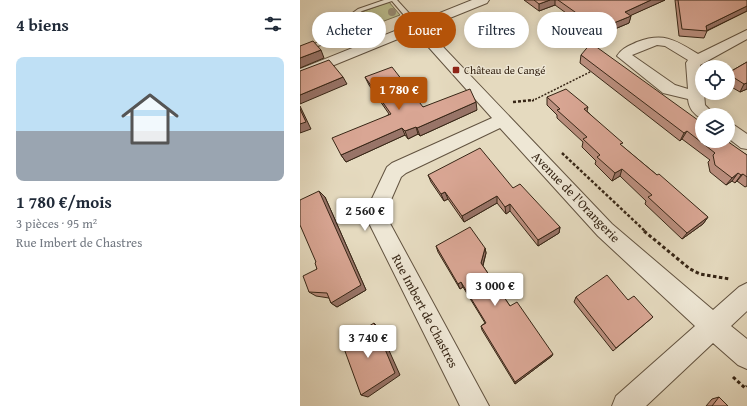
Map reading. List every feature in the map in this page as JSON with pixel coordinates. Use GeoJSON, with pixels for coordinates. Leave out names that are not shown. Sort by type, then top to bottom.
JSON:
{"type":"FeatureCollection","features":[{"type":"Feature","properties":{"kind":"street"},"geometry":{"type":"LineString","coordinates":[[454,12],[483,0]]}},
{"type":"Feature","properties":{"kind":"street"},"geometry":{"type":"LineString","coordinates":[[695,95],[676,92],[669,89],[624,56],[627,52],[657,39],[668,42],[697,60],[747,34]]}},
{"type":"Feature","properties":{"kind":"street"},"geometry":{"type":"LineString","coordinates":[[300,74],[394,36]]}},
{"type":"Feature","properties":{"kind":"street","name":"Avenue de l'Orangerie"},"geometry":{"type":"LineString","coordinates":[[439,48],[510,114],[605,230],[747,356]]}},
{"type":"Feature","properties":{"kind":"street"},"geometry":{"type":"LineString","coordinates":[[695,62],[692,67],[695,88]]}},
{"type":"Feature","properties":{"kind":"street","name":"Rue Imbert de Chastres"},"geometry":{"type":"LineString","coordinates":[[475,406],[376,217],[377,209],[394,172],[399,168],[510,114]]}},
{"type":"Feature","properties":{"kind":"street"},"geometry":{"type":"LineString","coordinates":[[735,134],[747,142]]}},
{"type":"Feature","properties":{"kind":"street"},"geometry":{"type":"LineString","coordinates":[[626,406],[712,325],[740,288]]}},
{"type":"Feature","properties":{"kind":"lane"},"geometry":{"type":"LineString","coordinates":[[358,12],[390,0]]}},
{"type":"Feature","properties":{"kind":"lane"},"geometry":{"type":"LineString","coordinates":[[394,0],[405,12]]}},
{"type":"Feature","properties":{"kind":"lane"},"geometry":{"type":"LineString","coordinates":[[300,51],[312,46]]}},
{"type":"Feature","properties":{"kind":"path"},"geometry":{"type":"LineString","coordinates":[[510,114],[512,102],[531,101],[617,58],[624,56]]}},
{"type":"Feature","properties":{"kind":"path"},"geometry":{"type":"LineString","coordinates":[[561,151],[625,214],[690,269],[700,274],[728,277],[740,288]]}},
{"type":"Feature","properties":{"kind":"green space"},"geometry":{"type":"Polygon","coordinates":[[[389,2],[397,12],[394,12],[394,17],[386,20],[386,12],[363,12],[389,2]]]}},
{"type":"Feature","properties":{"kind":"building"},"geometry":{"type":"Polygon","coordinates":[[[534,0],[550,0],[539,4],[534,0]]]}},
{"type":"Feature","properties":{"kind":"building"},"geometry":{"type":"Polygon","coordinates":[[[558,0],[651,0],[625,12],[631,16],[617,22],[617,12],[575,12],[558,0]]]}},
{"type":"Feature","properties":{"kind":"building"},"geometry":{"type":"Polygon","coordinates":[[[678,0],[747,0],[747,6],[706,26],[707,31],[682,29],[678,0]]]}},
{"type":"Feature","properties":{"kind":"building"},"geometry":{"type":"Polygon","coordinates":[[[312,41],[312,48],[319,48],[321,50],[300,58],[300,46],[312,41]]]}},
{"type":"Feature","properties":{"kind":"building"},"geometry":{"type":"Polygon","coordinates":[[[587,48],[598,48],[695,118],[695,137],[687,131],[684,133],[581,55],[587,48]]]}},
{"type":"Feature","properties":{"kind":"building"},"geometry":{"type":"Polygon","coordinates":[[[329,60],[343,77],[300,95],[300,71],[329,60]]]}},
{"type":"Feature","properties":{"kind":"building"},"geometry":{"type":"Polygon","coordinates":[[[747,62],[747,83],[744,84],[735,78],[735,69],[747,62]]]}},
{"type":"Feature","properties":{"kind":"building"},"geometry":{"type":"Polygon","coordinates":[[[392,67],[423,107],[470,89],[476,102],[417,128],[416,127],[405,131],[402,128],[341,155],[332,138],[391,114],[365,77],[392,67]]]}},
{"type":"Feature","properties":{"kind":"building"},"geometry":{"type":"Polygon","coordinates":[[[566,89],[588,107],[584,109],[623,143],[620,144],[657,175],[659,174],[708,217],[687,233],[648,197],[652,195],[622,169],[615,173],[597,157],[600,155],[583,139],[587,137],[557,110],[560,109],[547,97],[566,89]]]}},
{"type":"Feature","properties":{"kind":"building"},"geometry":{"type":"Polygon","coordinates":[[[300,109],[306,122],[300,124],[300,109]]]}},
{"type":"Feature","properties":{"kind":"building"},"geometry":{"type":"Polygon","coordinates":[[[735,147],[747,155],[747,177],[738,173],[732,178],[715,165],[713,155],[715,153],[709,148],[735,148],[735,147]]]}},
{"type":"Feature","properties":{"kind":"building"},"geometry":{"type":"Polygon","coordinates":[[[480,148],[513,188],[520,184],[560,227],[538,240],[510,204],[505,207],[497,196],[462,216],[445,192],[441,194],[428,175],[480,148]]]}},
{"type":"Feature","properties":{"kind":"building"},"geometry":{"type":"Polygon","coordinates":[[[319,191],[361,285],[331,303],[327,293],[309,292],[303,276],[317,269],[316,262],[300,225],[300,200],[319,191]]]}},
{"type":"Feature","properties":{"kind":"building"},"geometry":{"type":"Polygon","coordinates":[[[470,227],[485,248],[481,263],[510,306],[517,302],[553,354],[515,382],[481,326],[486,323],[461,282],[458,284],[436,246],[470,227]]]}},
{"type":"Feature","properties":{"kind":"building"},"geometry":{"type":"Polygon","coordinates":[[[607,275],[628,300],[634,296],[653,317],[616,348],[576,297],[607,275]]]}},
{"type":"Feature","properties":{"kind":"building"},"geometry":{"type":"Polygon","coordinates":[[[374,323],[395,373],[361,395],[342,343],[374,323]]]}},
{"type":"Feature","properties":{"kind":"building"},"geometry":{"type":"Polygon","coordinates":[[[719,397],[728,406],[712,406],[719,397]]]}},
{"type":"Feature","properties":{"kind":"place","name":"Château de Cangé"},"geometry":{"type":"Point","coordinates":[456,70]}}]}
